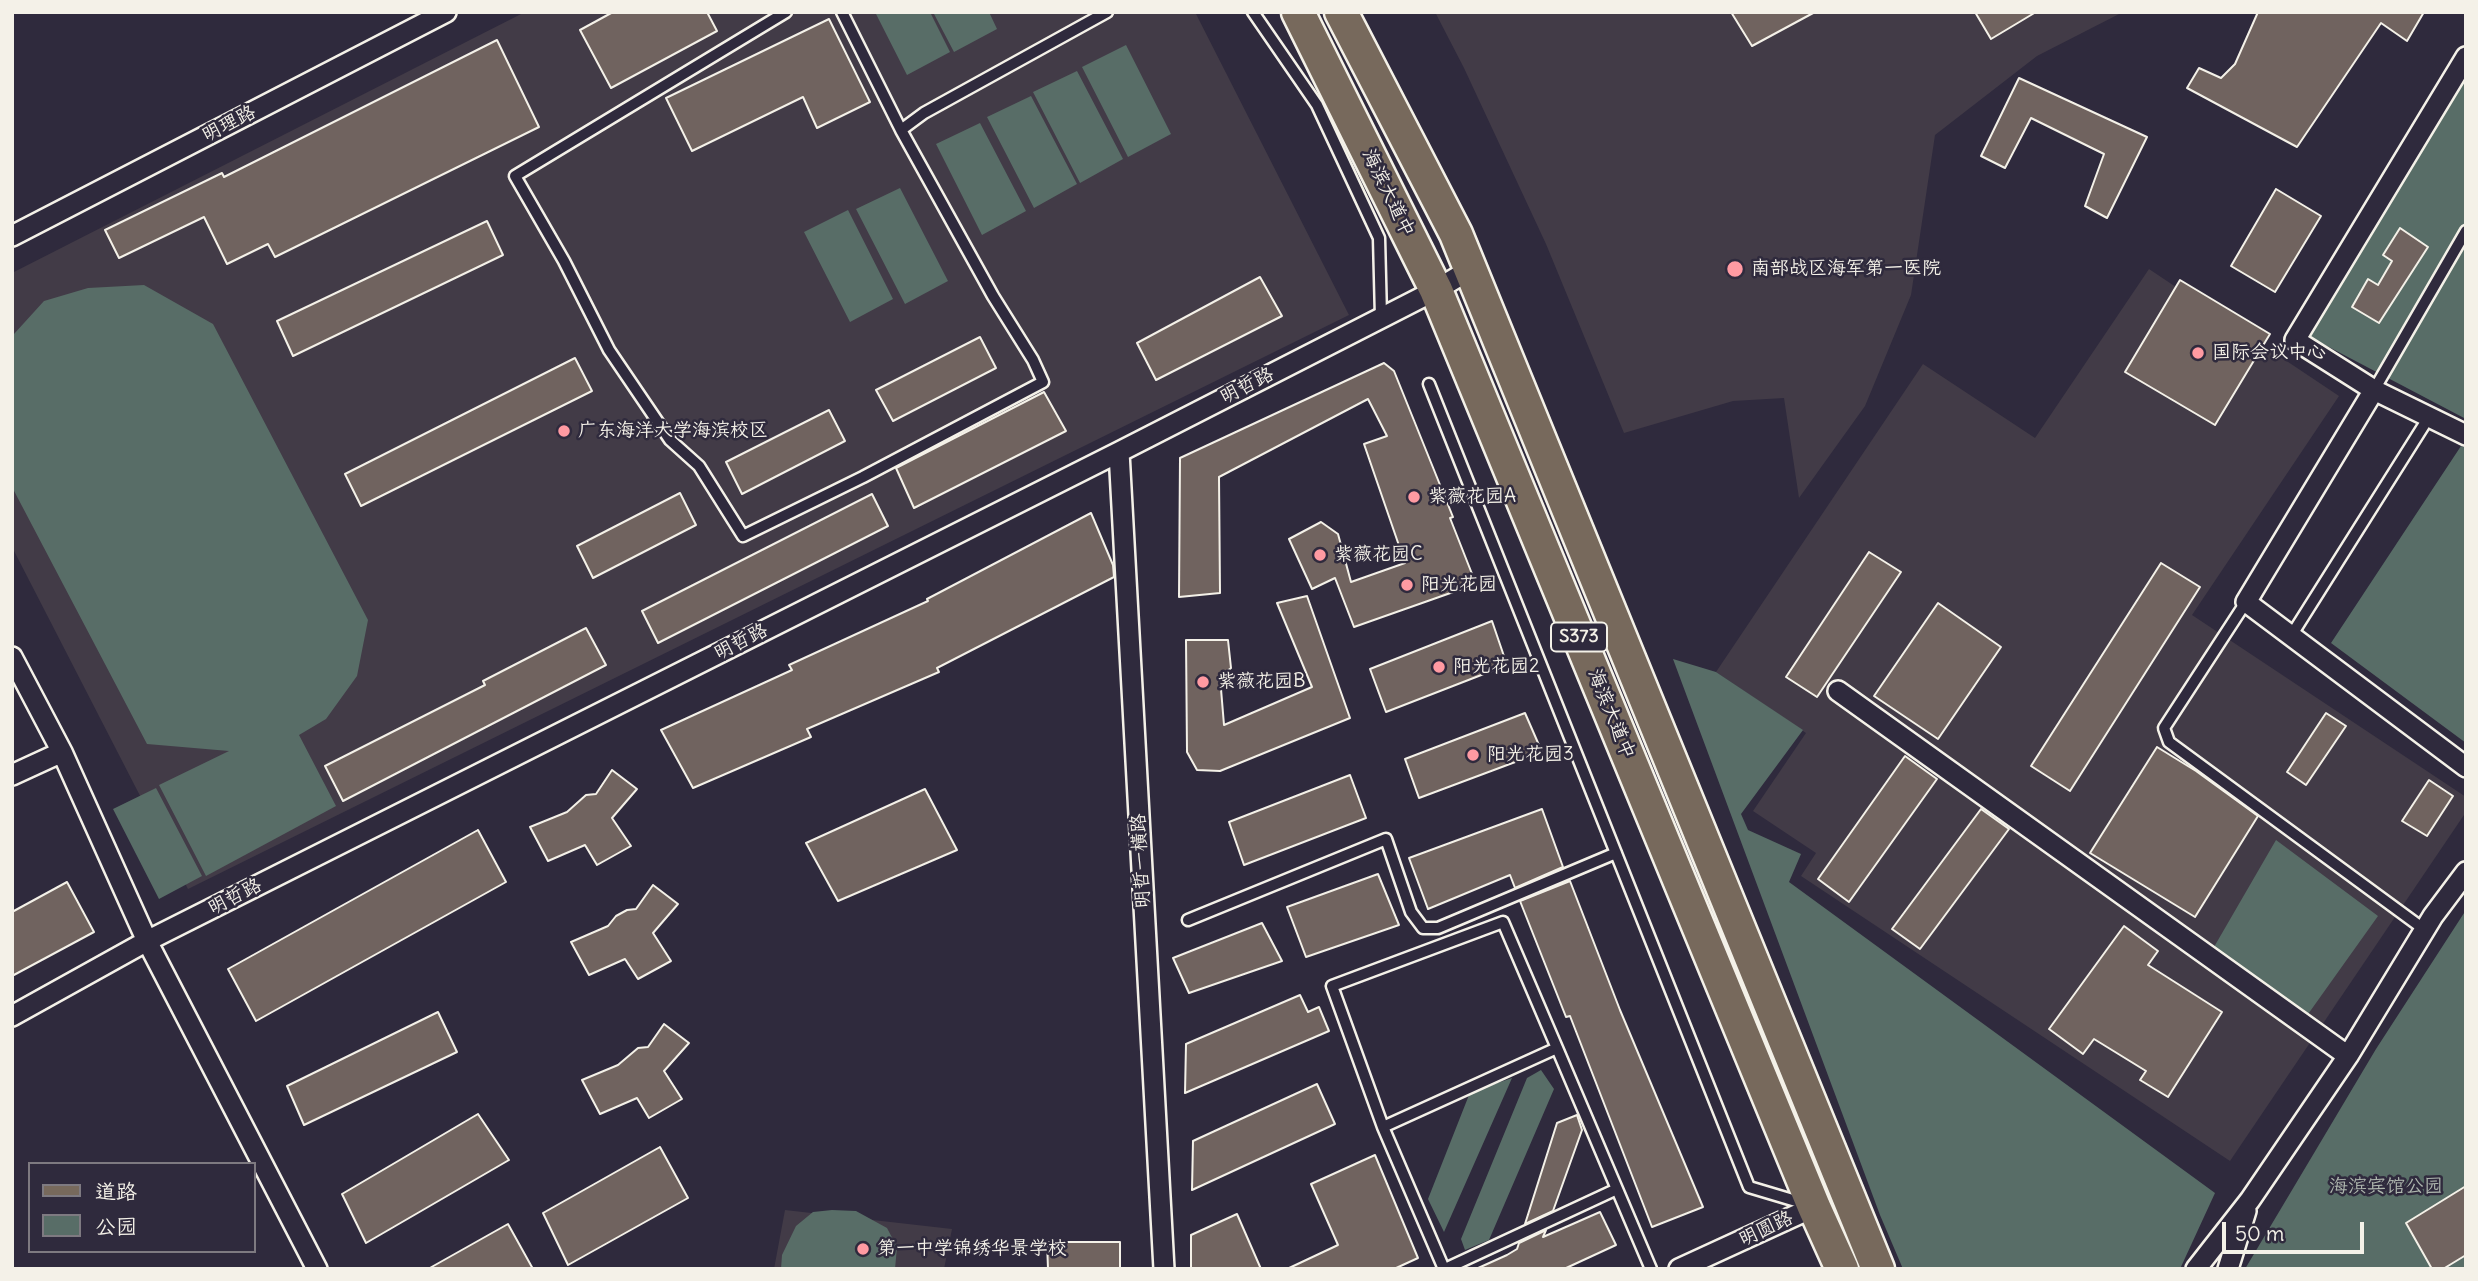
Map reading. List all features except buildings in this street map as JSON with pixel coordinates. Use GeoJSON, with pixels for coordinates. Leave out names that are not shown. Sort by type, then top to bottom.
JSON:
{"type":"FeatureCollection","features":[{"type":"Feature","properties":{"kind":"main road","name":"海滨大道中"},"geometry":{"type":"LineString","coordinates":[[1298,12],[1436,290],[1814,1207],[1842,1269]]}},
{"type":"Feature","properties":{"kind":"main road","name":"海滨大道中"},"geometry":{"type":"LineString","coordinates":[[1341,12],[1456,234],[1878,1269]]}},
{"type":"Feature","properties":{"kind":"street","name":"明理路"},"geometry":{"type":"LineString","coordinates":[[12,236],[446,12]]}},
{"type":"Feature","properties":{"kind":"street"},"geometry":{"type":"LineString","coordinates":[[2464,430],[2429,417],[2374,390],[2295,340],[2466,57]]}},
{"type":"Feature","properties":{"kind":"street","name":"明哲路"},"geometry":{"type":"LineString","coordinates":[[12,1016],[147,941],[1119,453],[1471,270]]}},
{"type":"Feature","properties":{"kind":"street"},"geometry":{"type":"LineString","coordinates":[[2374,390],[2246,602],[2466,766]]}},
{"type":"Feature","properties":{"kind":"street","name":"明哲一横路"},"geometry":{"type":"LineString","coordinates":[[1119,453],[1164,1269]]}},
{"type":"Feature","properties":{"kind":"street"},"geometry":{"type":"LineString","coordinates":[[12,657],[62,752],[147,941],[317,1269]]}},
{"type":"Feature","properties":{"kind":"street"},"geometry":{"type":"LineString","coordinates":[[1838,691],[2348,1056]]}},
{"type":"Feature","properties":{"kind":"street"},"geometry":{"type":"LineString","coordinates":[[12,775],[62,752]]}},
{"type":"Feature","properties":{"kind":"street"},"geometry":{"type":"LineString","coordinates":[[2196,1269],[2250,1200],[2348,1056],[2425,930],[2466,872]]}},
{"type":"Feature","properties":{"kind":"street"},"geometry":{"type":"LineString","coordinates":[[2228,1269],[2250,1200]]}},
{"type":"Feature","properties":{"kind":"street","name":"明圆路"},"geometry":{"type":"LineString","coordinates":[[1679,1269],[1814,1207]]}},
{"type":"Feature","properties":{"kind":"lane"},"geometry":{"type":"LineString","coordinates":[[786,12],[515,176],[565,261],[609,349],[670,440],[699,466],[743,536],[863,477],[1043,382],[901,130],[842,12]]}},
{"type":"Feature","properties":{"kind":"lane"},"geometry":{"type":"LineString","coordinates":[[901,130],[924,113],[1107,12]]}},
{"type":"Feature","properties":{"kind":"lane"},"geometry":{"type":"LineString","coordinates":[[1253,12],[1317,105],[1379,238],[1381,317]]}},
{"type":"Feature","properties":{"kind":"lane"},"geometry":{"type":"LineString","coordinates":[[2374,390],[2466,231]]}},
{"type":"Feature","properties":{"kind":"lane"},"geometry":{"type":"LineString","coordinates":[[1429,384],[1749,1187],[1814,1207]]}},
{"type":"Feature","properties":{"kind":"lane"},"geometry":{"type":"LineString","coordinates":[[2291,636],[2429,417]]}},
{"type":"Feature","properties":{"kind":"lane"},"geometry":{"type":"LineString","coordinates":[[2246,602],[2164,728],[2169,742],[2425,930]]}},
{"type":"Feature","properties":{"kind":"lane"},"geometry":{"type":"LineString","coordinates":[[1188,920],[1385,839],[1411,912],[1423,928],[1438,928],[1616,853]]}},
{"type":"Feature","properties":{"kind":"lane"},"geometry":{"type":"LineString","coordinates":[[1617,1189],[1445,1269],[1383,1127],[1332,986],[1503,922],[1557,1048],[1617,1189],[1651,1269]]}},
{"type":"Feature","properties":{"kind":"lane"},"geometry":{"type":"LineString","coordinates":[[1383,1127],[1557,1048]]}},
{"type":"Feature","properties":{"kind":"shaded area","name":"广东海洋大学海滨校区"},"geometry":{"type":"Polygon","coordinates":[[[525,12],[1195,12],[1349,315],[188,889],[12,547],[12,273],[525,12]]]}},
{"type":"Feature","properties":{"kind":"shaded area","name":"南部战区海军第一医院"},"geometry":{"type":"Polygon","coordinates":[[[1435,12],[2123,12],[2037,56],[1935,135],[1911,295],[1865,406],[1799,498],[1784,398],[1733,401],[1624,433],[1546,244],[1435,12]]]}},
{"type":"Feature","properties":{"kind":"shaded area"},"geometry":{"type":"Polygon","coordinates":[[[2149,269],[2339,396],[2192,615],[2466,797],[2466,812],[2230,1161],[1801,876],[1816,853],[1753,811],[1806,733],[1716,672],[1923,364],[2035,438],[2149,269]]]}},
{"type":"Feature","properties":{"kind":"shaded area","name":"第一中学锦绣华景学校"},"geometry":{"type":"Polygon","coordinates":[[[785,1210],[952,1229],[944,1269],[774,1269],[785,1210]]]}},
{"type":"Feature","properties":{"kind":"green space"},"geometry":{"type":"Polygon","coordinates":[[[875,12],[930,12],[950,52],[907,75],[875,12]]]}},
{"type":"Feature","properties":{"kind":"green space"},"geometry":{"type":"Polygon","coordinates":[[[933,12],[989,12],[997,29],[954,52],[933,12]]]}},
{"type":"Feature","properties":{"kind":"green space"},"geometry":{"type":"Polygon","coordinates":[[[1126,45],[1171,134],[1128,157],[1082,67],[1126,45]]]}},
{"type":"Feature","properties":{"kind":"green space"},"geometry":{"type":"Polygon","coordinates":[[[2466,62],[2466,419],[2306,335],[2466,62]]]}},
{"type":"Feature","properties":{"kind":"green space"},"geometry":{"type":"Polygon","coordinates":[[[1077,71],[1123,159],[1080,183],[1033,92],[1077,71]]]}},
{"type":"Feature","properties":{"kind":"green space"},"geometry":{"type":"Polygon","coordinates":[[[1031,96],[1077,184],[1034,208],[987,117],[1031,96]]]}},
{"type":"Feature","properties":{"kind":"green space"},"geometry":{"type":"Polygon","coordinates":[[[980,123],[1026,211],[982,235],[936,144],[980,123]]]}},
{"type":"Feature","properties":{"kind":"green space"},"geometry":{"type":"Polygon","coordinates":[[[900,188],[948,281],[905,304],[856,209],[900,188]]]}},
{"type":"Feature","properties":{"kind":"green space"},"geometry":{"type":"Polygon","coordinates":[[[848,210],[893,299],[850,322],[804,232],[848,210]]]}},
{"type":"Feature","properties":{"kind":"green space"},"geometry":{"type":"Polygon","coordinates":[[[144,285],[213,324],[368,620],[357,676],[326,719],[299,735],[336,806],[206,876],[159,785],[229,751],[147,744],[12,487],[14,334],[44,301],[88,288],[144,285]]]}},
{"type":"Feature","properties":{"kind":"green space"},"geometry":{"type":"Polygon","coordinates":[[[2461,446],[2466,448],[2466,743],[2331,643],[2461,446]]]}},
{"type":"Feature","properties":{"kind":"green space"},"geometry":{"type":"Polygon","coordinates":[[[1673,659],[1716,672],[1803,730],[1741,814],[1748,830],[1801,854],[1789,882],[2215,1193],[2180,1269],[1903,1269],[1880,1215],[1673,659]]]}},
{"type":"Feature","properties":{"kind":"green space"},"geometry":{"type":"Polygon","coordinates":[[[156,788],[202,876],[159,899],[113,809],[156,788]]]}},
{"type":"Feature","properties":{"kind":"green space"},"geometry":{"type":"Polygon","coordinates":[[[2276,840],[2378,916],[2306,1017],[2214,947],[2276,840]]]}},
{"type":"Feature","properties":{"kind":"green space","name":"海滨宾馆公园"},"geometry":{"type":"Polygon","coordinates":[[[2466,910],[2466,1269],[2245,1269],[2376,1049],[2466,910]]]}},
{"type":"Feature","properties":{"kind":"green space"},"geometry":{"type":"Polygon","coordinates":[[[1541,1070],[1554,1089],[1489,1240],[1465,1250],[1461,1239],[1527,1078],[1541,1070]]]}},
{"type":"Feature","properties":{"kind":"green space"},"geometry":{"type":"Polygon","coordinates":[[[1512,1078],[1444,1232],[1428,1199],[1469,1095],[1512,1078]]]}},
{"type":"Feature","properties":{"kind":"green space","name":"第一中学锦绣华景学校"},"geometry":{"type":"Polygon","coordinates":[[[856,1211],[887,1228],[897,1247],[895,1269],[781,1269],[782,1255],[796,1226],[813,1212],[856,1211]]]}},
{"type":"Feature","properties":{"kind":"place","name":"南部战区海军第一医院"},"geometry":{"type":"Point","coordinates":[1735,269]}},
{"type":"Feature","properties":{"kind":"place","name":"国际会议中心"},"geometry":{"type":"Point","coordinates":[2198,353]}},
{"type":"Feature","properties":{"kind":"place","name":"广东海洋大学海滨校区"},"geometry":{"type":"Point","coordinates":[564,431]}},
{"type":"Feature","properties":{"kind":"place","name":"紫薇花园A"},"geometry":{"type":"Point","coordinates":[1414,497]}},
{"type":"Feature","properties":{"kind":"place","name":"紫薇花园C"},"geometry":{"type":"Point","coordinates":[1320,555]}},
{"type":"Feature","properties":{"kind":"place","name":"阳光花园"},"geometry":{"type":"Point","coordinates":[1407,585]}},
{"type":"Feature","properties":{"kind":"place","name":"阳光花园2"},"geometry":{"type":"Point","coordinates":[1439,667]}},
{"type":"Feature","properties":{"kind":"place","name":"紫薇花园B"},"geometry":{"type":"Point","coordinates":[1203,682]}},
{"type":"Feature","properties":{"kind":"place","name":"阳光花园3"},"geometry":{"type":"Point","coordinates":[1473,755]}},
{"type":"Feature","properties":{"kind":"place","name":"第一中学锦绣华景学校"},"geometry":{"type":"Point","coordinates":[863,1249]}}]}
